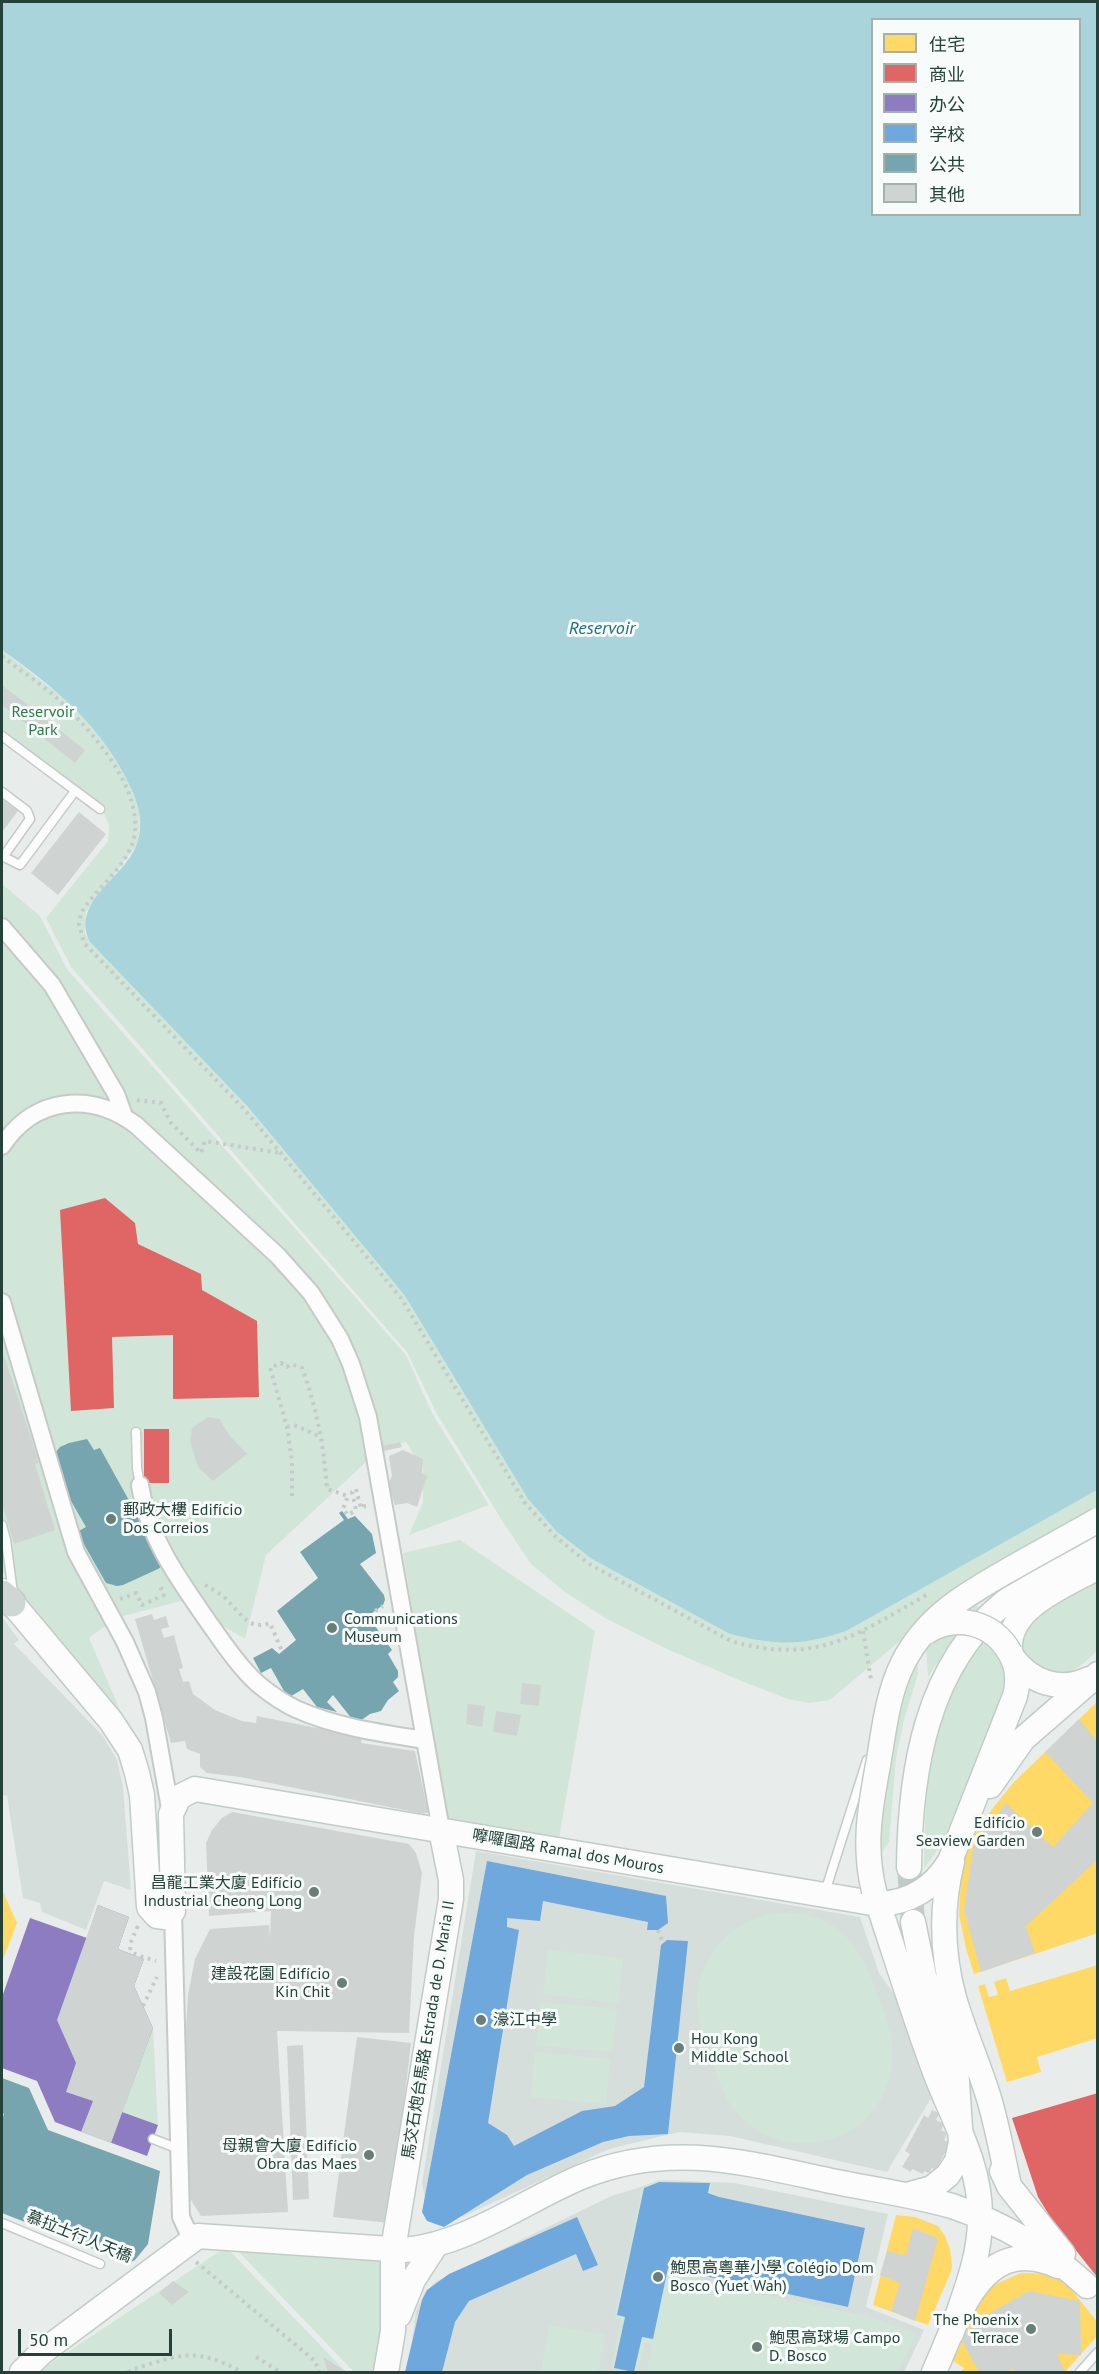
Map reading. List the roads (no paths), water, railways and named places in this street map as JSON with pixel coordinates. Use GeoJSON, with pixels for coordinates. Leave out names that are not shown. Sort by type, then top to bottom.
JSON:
{"type":"FeatureCollection","features":[{"type":"Feature","properties":{"kind":"main road"},"geometry":{"type":"LineString","coordinates":[[951,2334],[974,2265],[980,2216],[976,2178],[958,2124],[936,2074],[876,1898],[867,1856],[868,1821],[892,1690],[902,1664],[917,1640],[935,1618],[957,1600],[1098,1520]]}},
{"type":"Feature","properties":{"kind":"main road"},"geometry":{"type":"LineString","coordinates":[[909,1867],[911,1821],[920,1751],[931,1710],[949,1670],[973,1635],[1002,1604],[1037,1578],[1098,1544]]}},
{"type":"Feature","properties":{"kind":"main road"},"geometry":{"type":"LineString","coordinates":[[1009,2186],[990,2102],[955,1999],[946,1955],[947,1888],[963,1826],[1016,1691],[1017,1676],[1011,1655],[1011,1642],[1016,1624],[1027,1609],[1098,1568]]}},
{"type":"Feature","properties":{"kind":"main road"},"geometry":{"type":"LineString","coordinates":[[7,1598],[111,1721],[129,1750],[142,1795],[149,1903],[151,1911],[157,1916],[165,1917],[173,1911],[171,1814]]}},
{"type":"Feature","properties":{"kind":"main road"},"geometry":{"type":"LineString","coordinates":[[917,1640],[932,1629],[944,1624],[972,1623],[996,1635],[1032,1677],[1056,1685],[1076,1684],[1098,1674]]}},
{"type":"Feature","properties":{"kind":"main road"},"geometry":{"type":"LineString","coordinates":[[963,1826],[1016,1746],[1098,1674]]}},
{"type":"Feature","properties":{"kind":"main road","name":"嚤囉園路 Ramal dos Mouros"},"geometry":{"type":"LineString","coordinates":[[171,1814],[178,1797],[195,1789],[204,1789],[824,1896],[906,1899],[929,1887],[943,1873],[955,1850]]}},
{"type":"Feature","properties":{"kind":"main road","name":"馬交石炮台馬路 Estrada de D. Maria II"},"geometry":{"type":"LineString","coordinates":[[393,2331],[393,2249],[451,1899],[451,1880],[441,1830]]}},
{"type":"Feature","properties":{"kind":"main road"},"geometry":{"type":"LineString","coordinates":[[914,1922],[924,1976],[956,2068],[1009,2186],[1093,2292]]}},
{"type":"Feature","properties":{"kind":"main road"},"geometry":{"type":"LineString","coordinates":[[896,2194],[910,2195],[936,2186],[948,2175],[957,2161],[961,2147],[956,2068]]}},
{"type":"Feature","properties":{"kind":"main road"},"geometry":{"type":"LineString","coordinates":[[22,2373],[41,2353],[189,2243],[405,2250],[435,2246],[582,2177],[623,2164],[666,2157],[710,2157],[942,2204],[980,2216],[1003,2226],[1047,2252],[1093,2292]]}},
{"type":"Feature","properties":{"kind":"main road"},"geometry":{"type":"LineString","coordinates":[[386,2373],[393,2331],[408,2289],[435,2246]]}},
{"type":"Feature","properties":{"kind":"main road"},"geometry":{"type":"LineString","coordinates":[[934,2373],[975,2284],[1002,2264],[1024,2259],[1046,2261],[1066,2271],[1093,2292]]}},
{"type":"Feature","properties":{"kind":"street"},"geometry":{"type":"LineString","coordinates":[[2,927],[52,985],[116,1094],[124,1116]]}},
{"type":"Feature","properties":{"kind":"street","name":"馬交石炮台馬路 Estrada de D. Maria II"},"geometry":{"type":"LineString","coordinates":[[2,1146],[26,1119],[53,1107],[89,1104],[104,1107],[124,1116],[278,1256],[311,1293],[340,1339],[368,1416],[441,1830]]}},
{"type":"Feature","properties":{"kind":"street"},"geometry":{"type":"LineString","coordinates":[[2,1302],[67,1530],[87,1575],[125,1642],[147,1692],[154,1718],[171,1814]]}},
{"type":"Feature","properties":{"kind":"street"},"geometry":{"type":"LineString","coordinates":[[140,1485],[150,1521],[176,1574],[229,1650],[257,1683],[296,1709],[345,1726],[425,1740]]}},
{"type":"Feature","properties":{"kind":"street"},"geometry":{"type":"LineString","coordinates":[[173,1911],[181,2221],[189,2232],[189,2243]]}},
{"type":"Feature","properties":{"kind":"lane"},"geometry":{"type":"LineString","coordinates":[[2,735],[100,809]]}},
{"type":"Feature","properties":{"kind":"lane"},"geometry":{"type":"LineString","coordinates":[[2,792],[27,811],[30,819],[2,857],[20,865],[75,791]]}},
{"type":"Feature","properties":{"kind":"lane"},"geometry":{"type":"LineString","coordinates":[[136,1432],[140,1485]]}},
{"type":"Feature","properties":{"kind":"lane"},"geometry":{"type":"LineString","coordinates":[[2,1525],[6,1540],[7,1598]]}},
{"type":"Feature","properties":{"kind":"lane"},"geometry":{"type":"LineString","coordinates":[[824,1896],[867,1760]]}},
{"type":"Feature","properties":{"kind":"lane"},"geometry":{"type":"LineString","coordinates":[[153,2139],[179,2149]]}},
{"type":"Feature","properties":{"kind":"lane"},"geometry":{"type":"LineString","coordinates":[[2,2223],[100,2264]]}},
{"type":"Feature","properties":{"kind":"lane"},"geometry":{"type":"LineString","coordinates":[[1080,2373],[1098,2352]]}},
{"type":"Feature","properties":{"kind":"water","name":"Reservoir"},"geometry":{"type":"Polygon","coordinates":[[[2,2],[1097,2],[1097,1490],[848,1630],[803,1641],[774,1642],[728,1633],[592,1559],[557,1532],[528,1499],[405,1296],[249,1108],[90,942],[86,928],[87,915],[92,903],[121,869],[136,846],[140,830],[138,807],[118,763],[105,744],[74,709],[40,678],[2,650],[2,2]]]}},
{"type":"Feature","properties":{"kind":"tunnel"},"geometry":{"type":"LineString","coordinates":[[909,1867],[913,1922]]}},
{"type":"Feature","properties":{"kind":"place","name":"郵政大樓 Edifício Dos Correios"},"geometry":{"type":"Point","coordinates":[111,1519]}},
{"type":"Feature","properties":{"kind":"place","name":"Communications Museum"},"geometry":{"type":"Point","coordinates":[332,1628]}},
{"type":"Feature","properties":{"kind":"place","name":"Edifício Seaview Garden"},"geometry":{"type":"Point","coordinates":[1037,1832]}},
{"type":"Feature","properties":{"kind":"place","name":"昌龍工業大廈 Edifício Industrial Cheong Long"},"geometry":{"type":"Point","coordinates":[314,1892]}},
{"type":"Feature","properties":{"kind":"place","name":"建設花園 Edifício Kin Chit"},"geometry":{"type":"Point","coordinates":[342,1983]}},
{"type":"Feature","properties":{"kind":"place","name":"濠江中學"},"geometry":{"type":"Point","coordinates":[481,2020]}},
{"type":"Feature","properties":{"kind":"place","name":"Hou Kong Middle School"},"geometry":{"type":"Point","coordinates":[679,2048]}},
{"type":"Feature","properties":{"kind":"place","name":"母親會大廈 Edifício Obra das Maes"},"geometry":{"type":"Point","coordinates":[369,2155]}},
{"type":"Feature","properties":{"kind":"place","name":"鮑思高粵華小學 Colégio Dom Bosco (Yuet Wah)"},"geometry":{"type":"Point","coordinates":[658,2277]}},
{"type":"Feature","properties":{"kind":"place","name":"The Phoenix Terrace"},"geometry":{"type":"Point","coordinates":[1031,2329]}},
{"type":"Feature","properties":{"kind":"place","name":"鮑思高球場 Campo D. Bosco"},"geometry":{"type":"Point","coordinates":[757,2347]}},
{"type":"Feature","properties":{"kind":"park label","name":"Reservoir Park"},"geometry":{"type":"Point","coordinates":[43,721]}}]}
